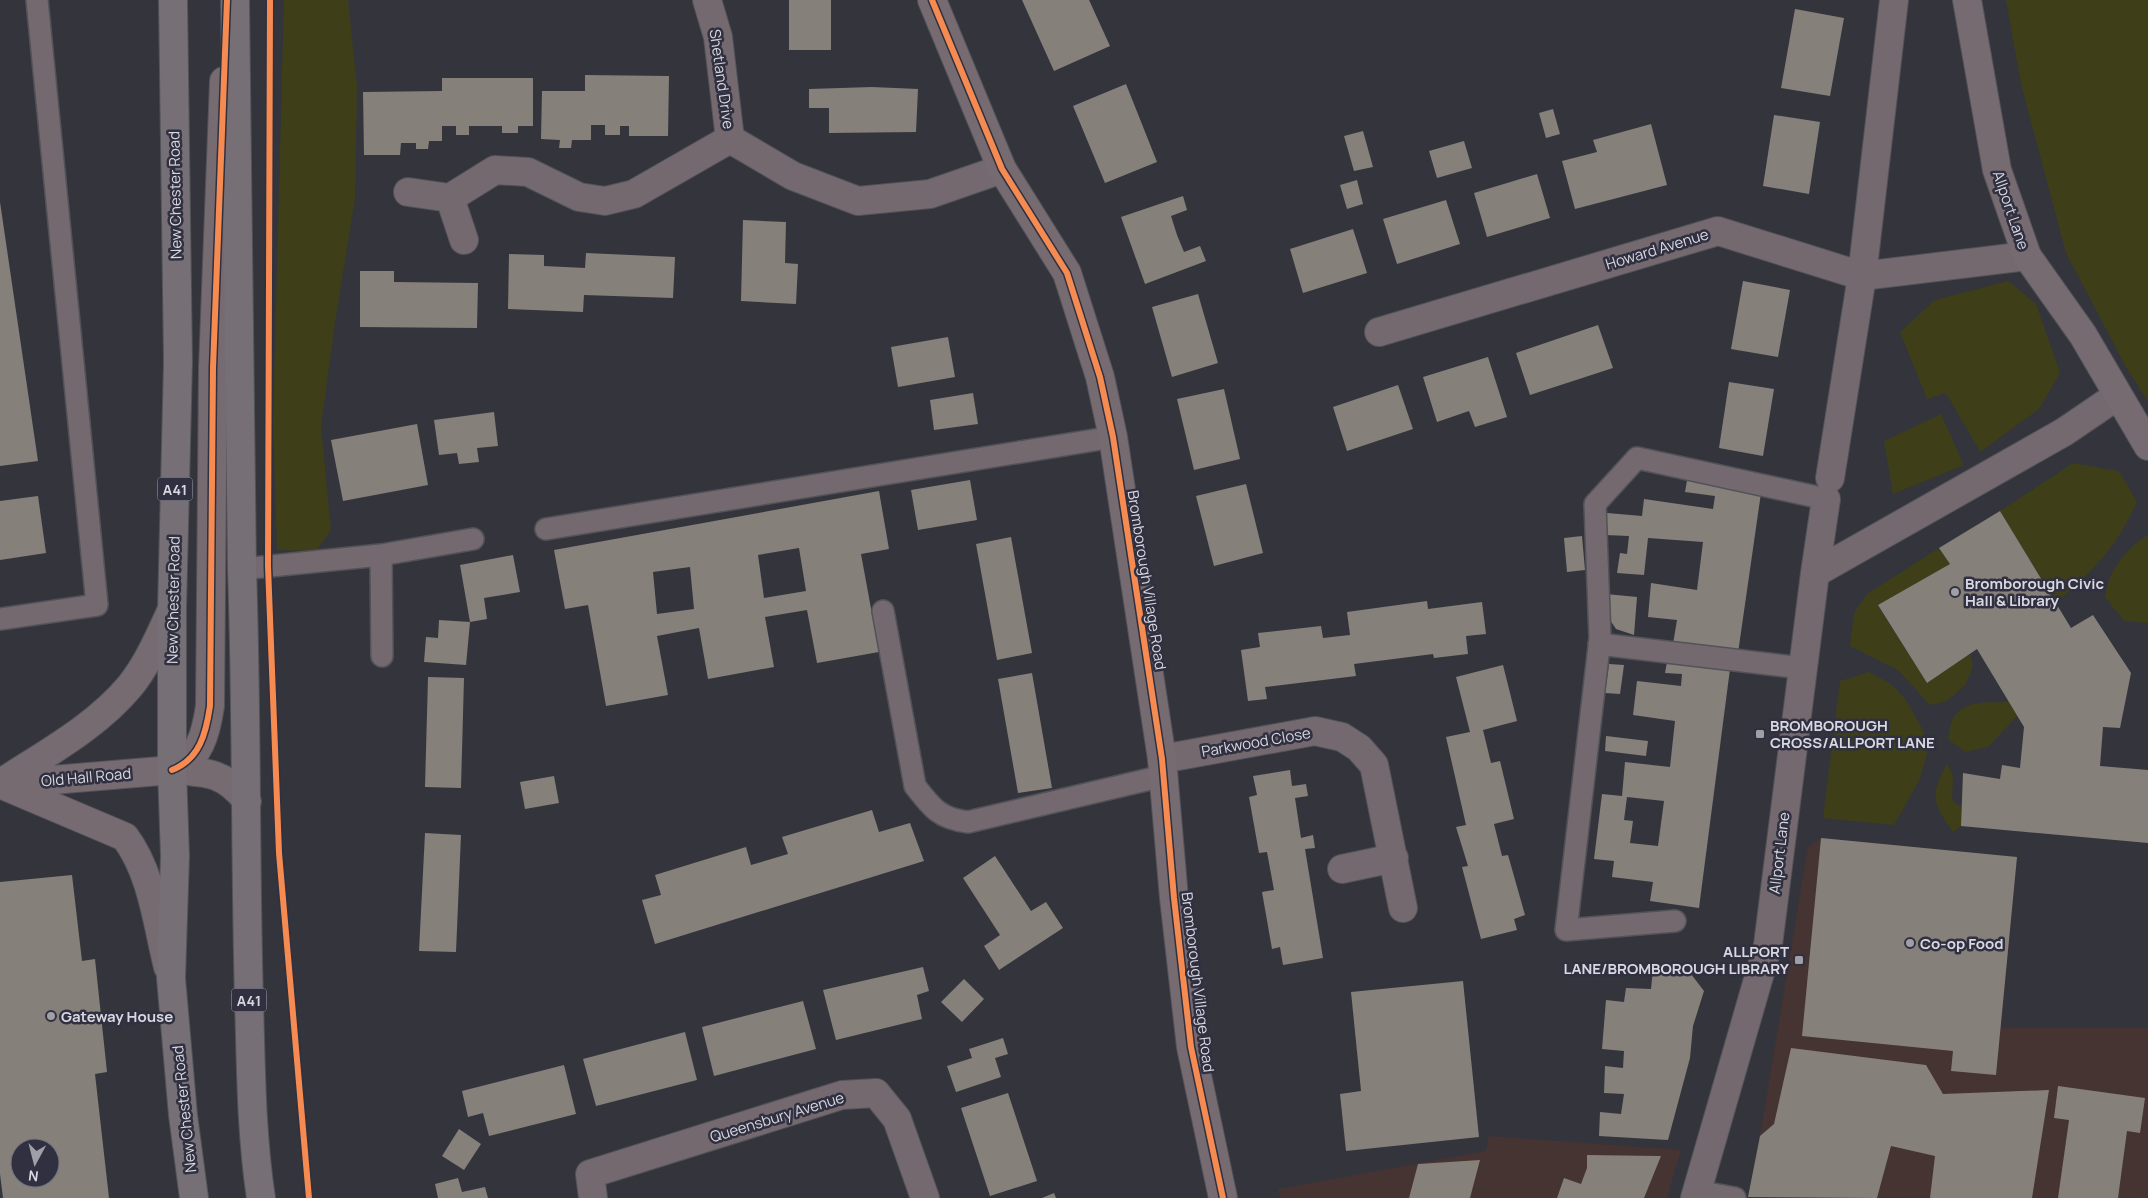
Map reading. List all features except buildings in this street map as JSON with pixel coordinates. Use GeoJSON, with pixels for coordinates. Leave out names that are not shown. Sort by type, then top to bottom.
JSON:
{"type":"FeatureCollection","features":[{"type":"Feature","properties":{"kind":"highway","name":"New Chester Road"},"geometry":{"type":"LineString","coordinates":[[173,0],[178,362],[172,609],[172,770],[175,856],[171,978],[194,1198]]}},
{"type":"Feature","properties":{"kind":"highway","name":"A41"},"geometry":{"type":"LineString","coordinates":[[235,0],[248,955],[251,1081],[260,1198]]}},
{"type":"Feature","properties":{"kind":"street"},"geometry":{"type":"LineString","coordinates":[[172,770],[187,762],[199,747],[206,729],[210,706],[213,368],[227,0]]}},
{"type":"Feature","properties":{"kind":"street","name":"Shetland Drive"},"geometry":{"type":"LineString","coordinates":[[707,0],[718,37],[730,138],[793,176],[858,200],[930,194],[1002,169]]}},
{"type":"Feature","properties":{"kind":"street","name":"Bromborough Village Road"},"geometry":{"type":"LineString","coordinates":[[932,0],[1002,169],[1066,273],[1100,377],[1113,437],[1162,768],[1174,898],[1191,1047],[1223,1198]]}},
{"type":"Feature","properties":{"kind":"street","name":"Allport Lane"},"geometry":{"type":"LineString","coordinates":[[1695,1195],[1768,945],[1814,573],[1862,276],[1894,0]]}},
{"type":"Feature","properties":{"kind":"street","name":"Allport Lane"},"geometry":{"type":"LineString","coordinates":[[1967,0],[1997,170],[2027,256],[2083,335],[2148,446]]}},
{"type":"Feature","properties":{"kind":"street"},"geometry":{"type":"LineString","coordinates":[[408,192],[450,198],[495,170],[528,172],[580,197],[606,201],[634,194],[730,138]]}},
{"type":"Feature","properties":{"kind":"street"},"geometry":{"type":"LineString","coordinates":[[450,198],[464,240]]}},
{"type":"Feature","properties":{"kind":"street","name":"Howard Avenue"},"geometry":{"type":"LineString","coordinates":[[1379,332],[1718,231],[1862,276],[2027,256]]}},
{"type":"Feature","properties":{"kind":"street"},"geometry":{"type":"LineString","coordinates":[[1814,573],[2064,432],[2117,396]]}},
{"type":"Feature","properties":{"kind":"street"},"geometry":{"type":"LineString","coordinates":[[0,784],[94,721],[115,702],[130,686],[152,653],[172,609]]}},
{"type":"Feature","properties":{"kind":"street","name":"Parkwood Close"},"geometry":{"type":"LineString","coordinates":[[1162,768],[1315,730],[1342,737],[1359,748],[1374,765],[1403,908]]}},
{"type":"Feature","properties":{"kind":"street","name":"Old Hall Road"},"geometry":{"type":"LineString","coordinates":[[0,784],[172,770],[204,773],[228,780],[247,801]]}},
{"type":"Feature","properties":{"kind":"street"},"geometry":{"type":"LineString","coordinates":[[0,784],[125,837],[136,852],[146,877],[171,978]]}},
{"type":"Feature","properties":{"kind":"street"},"geometry":{"type":"LineString","coordinates":[[1342,869],[1394,858]]}},
{"type":"Feature","properties":{"kind":"street","name":"Queensbury Avenue"},"geometry":{"type":"LineString","coordinates":[[593,1198],[590,1174],[842,1095],[876,1093],[897,1119],[925,1198]]}},
{"type":"Feature","properties":{"kind":"lane"},"geometry":{"type":"LineString","coordinates":[[0,619],[97,605],[37,0]]}},
{"type":"Feature","properties":{"kind":"lane"},"geometry":{"type":"LineString","coordinates":[[546,529],[1113,437]]}},
{"type":"Feature","properties":{"kind":"lane"},"geometry":{"type":"LineString","coordinates":[[1675,922],[1566,930],[1599,644],[1595,504],[1637,458],[1828,488]]}},
{"type":"Feature","properties":{"kind":"lane"},"geometry":{"type":"LineString","coordinates":[[242,569],[381,554],[473,539]]}},
{"type":"Feature","properties":{"kind":"lane"},"geometry":{"type":"LineString","coordinates":[[381,554],[382,656]]}},
{"type":"Feature","properties":{"kind":"lane"},"geometry":{"type":"LineString","coordinates":[[883,611],[915,786],[930,806],[950,820],[968,822],[1162,768]]}},
{"type":"Feature","properties":{"kind":"lane"},"geometry":{"type":"LineString","coordinates":[[1599,644],[1802,668]]}},
{"type":"Feature","properties":{"kind":"lane"},"geometry":{"type":"LineString","coordinates":[[1695,1195],[1735,1198]]}},
{"type":"Feature","properties":{"kind":"shaded area"},"geometry":{"type":"Polygon","coordinates":[[[284,0],[348,0],[357,86],[355,198],[334,328],[321,427],[331,530],[316,551],[277,550],[273,419],[284,0]]]}},
{"type":"Feature","properties":{"kind":"shaded area"},"geometry":{"type":"Polygon","coordinates":[[[2006,0],[2148,0],[2148,402],[2125,365],[2066,253],[2021,84],[2006,0]]]}},
{"type":"Feature","properties":{"kind":"shaded area"},"geometry":{"type":"Polygon","coordinates":[[[2008,281],[2036,304],[2060,373],[2039,409],[1980,452],[1946,393],[1927,399],[1900,332],[1935,300],[2008,281]]]}},
{"type":"Feature","properties":{"kind":"shaded area"},"geometry":{"type":"Polygon","coordinates":[[[1941,414],[1964,465],[1893,494],[1884,441],[1941,414]]]}},
{"type":"Feature","properties":{"kind":"shaded area"},"geometry":{"type":"Polygon","coordinates":[[[2073,463],[2119,471],[2137,502],[2112,546],[2093,568],[2056,603],[2000,511],[2073,463]]]}},
{"type":"Feature","properties":{"kind":"shaded area"},"geometry":{"type":"Polygon","coordinates":[[[2148,535],[2148,623],[2124,621],[2105,597],[2107,587],[2119,561],[2132,547],[2148,535]]]}},
{"type":"Feature","properties":{"kind":"shaded area"},"geometry":{"type":"Polygon","coordinates":[[[1939,548],[1950,564],[1878,606],[1927,683],[1970,654],[1973,667],[1965,685],[1947,701],[1930,705],[1898,670],[1850,646],[1854,613],[1867,594],[1939,548]]]}},
{"type":"Feature","properties":{"kind":"shaded area"},"geometry":{"type":"Polygon","coordinates":[[[1869,672],[1891,684],[1906,700],[1923,730],[1927,753],[1920,779],[1894,825],[1823,818],[1840,681],[1869,672]]]}},
{"type":"Feature","properties":{"kind":"shaded area"},"geometry":{"type":"Polygon","coordinates":[[[2009,702],[2017,716],[1988,747],[1965,752],[1948,739],[1953,719],[1963,708],[1978,703],[2009,702]]]}},
{"type":"Feature","properties":{"kind":"shaded area"},"geometry":{"type":"Polygon","coordinates":[[[1947,763],[1953,776],[1952,800],[1961,807],[1961,826],[1953,832],[1937,806],[1936,799],[1938,783],[1947,763]]]}},
{"type":"Feature","properties":{"kind":"shaded area"},"geometry":{"type":"Polygon","coordinates":[[[1821,838],[2017,857],[2001,1028],[2148,1028],[2148,1198],[1748,1197],[1760,1136],[1808,847],[1821,838]]]}},
{"type":"Feature","properties":{"kind":"shaded area"},"geometry":{"type":"Polygon","coordinates":[[[1489,1136],[1681,1150],[1667,1198],[1280,1198],[1278,1189],[1486,1151],[1489,1136]]]}},
{"type":"Feature","properties":{"kind":"cycle path"},"geometry":{"type":"LineString","coordinates":[[172,770],[189,759],[200,744],[204,735],[210,706],[213,368],[227,0]]}},
{"type":"Feature","properties":{"kind":"cycle path"},"geometry":{"type":"LineString","coordinates":[[270,0],[268,566],[279,853],[309,1198]]}},
{"type":"Feature","properties":{"kind":"cycle path"},"geometry":{"type":"LineString","coordinates":[[932,0],[1002,169],[1067,273],[1100,377],[1113,437],[1162,759],[1174,898],[1191,1047],[1223,1198]]}},
{"type":"Feature","properties":{"kind":"place","name":"Bromborough Civic Hall & Library"},"geometry":{"type":"Point","coordinates":[1955,592]}},
{"type":"Feature","properties":{"kind":"place","name":"BROMBOROUGH CROSS/ALLPORT LANE"},"geometry":{"type":"Point","coordinates":[1760,734]}},
{"type":"Feature","properties":{"kind":"place","name":"Co-op Food"},"geometry":{"type":"Point","coordinates":[1910,943]}},
{"type":"Feature","properties":{"kind":"place","name":"ALLPORT LANE/BROMBOROUGH LIBRARY"},"geometry":{"type":"Point","coordinates":[1799,960]}},
{"type":"Feature","properties":{"kind":"place","name":"Gateway House"},"geometry":{"type":"Point","coordinates":[51,1016]}}]}
